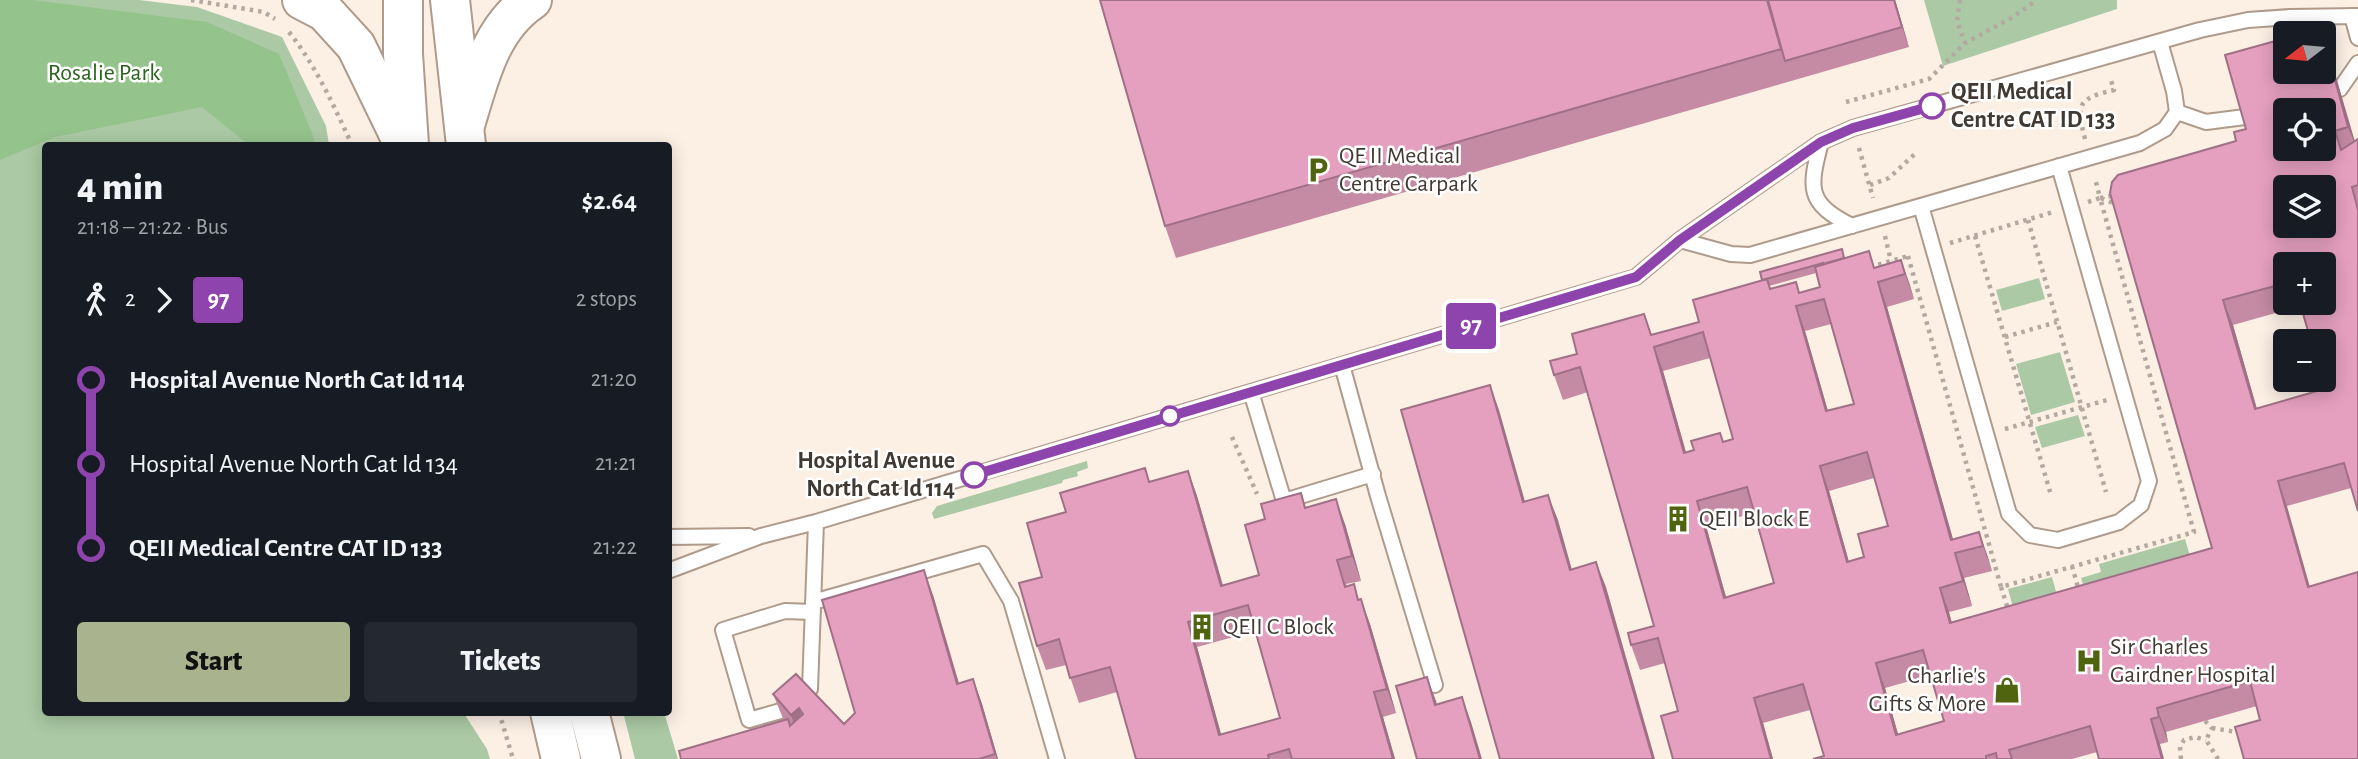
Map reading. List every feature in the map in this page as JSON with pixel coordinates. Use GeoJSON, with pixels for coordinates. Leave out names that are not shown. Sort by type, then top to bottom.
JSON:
{"type":"FeatureCollection","features":[{"type":"Feature","properties":{"kind":"main road"},"geometry":{"type":"LineString","coordinates":[[302,0],[326,12],[356,46],[404,142]]}},
{"type":"Feature","properties":{"kind":"main road"},"geometry":{"type":"LineString","coordinates":[[403,0],[406,142]]}},
{"type":"Feature","properties":{"kind":"main road"},"geometry":{"type":"LineString","coordinates":[[450,0],[465,135]]}},
{"type":"Feature","properties":{"kind":"main road"},"geometry":{"type":"LineString","coordinates":[[465,135],[484,64],[502,28],[520,8],[532,0]]}},
{"type":"Feature","properties":{"kind":"main road"},"geometry":{"type":"LineString","coordinates":[[551,716],[561,759]]}},
{"type":"Feature","properties":{"kind":"main road"},"geometry":{"type":"LineString","coordinates":[[590,716],[601,759]]}},
{"type":"Feature","properties":{"kind":"lane"},"geometry":{"type":"LineString","coordinates":[[672,569],[761,536],[816,522],[1636,277],[1680,240],[1821,142],[1853,128],[2248,20],[2290,16],[2355,16],[2358,38]]}},
{"type":"Feature","properties":{"kind":"lane"},"geometry":{"type":"LineString","coordinates":[[2160,42],[2178,112]]}},
{"type":"Feature","properties":{"kind":"lane"},"geometry":{"type":"LineString","coordinates":[[2316,96],[2340,89],[2358,63]]}},
{"type":"Feature","properties":{"kind":"lane"},"geometry":{"type":"LineString","coordinates":[[2178,112],[2206,122],[2245,117],[2273,108]]}},
{"type":"Feature","properties":{"kind":"lane"},"geometry":{"type":"LineString","coordinates":[[1680,240],[1731,254],[1750,255],[2140,144],[2165,129],[2178,112]]}},
{"type":"Feature","properties":{"kind":"lane"},"geometry":{"type":"LineString","coordinates":[[1821,142],[1812,177],[1814,195],[1832,216],[1852,226]]}},
{"type":"Feature","properties":{"kind":"lane"},"geometry":{"type":"LineString","coordinates":[[1921,206],[2009,514],[2030,536],[2057,540],[2119,522],[2141,505],[2149,481],[2059,166]]}},
{"type":"Feature","properties":{"kind":"lane"},"geometry":{"type":"LineString","coordinates":[[1342,365],[1435,685]]}},
{"type":"Feature","properties":{"kind":"lane"},"geometry":{"type":"LineString","coordinates":[[1251,392],[1283,501],[1373,474]]}},
{"type":"Feature","properties":{"kind":"lane"},"geometry":{"type":"LineString","coordinates":[[816,522],[813,607],[810,689],[784,710],[748,720],[723,630],[785,611],[813,607],[983,554],[1011,601],[1057,759]]}},
{"type":"Feature","properties":{"kind":"lane"},"geometry":{"type":"LineString","coordinates":[[672,537],[761,536]]}},
{"type":"Feature","properties":{"kind":"path"},"geometry":{"type":"LineString","coordinates":[[191,0],[264,12],[281,23],[305,52],[351,142]]}},
{"type":"Feature","properties":{"kind":"path"},"geometry":{"type":"LineString","coordinates":[[1960,0],[1957,21],[1965,43]]}},
{"type":"Feature","properties":{"kind":"path"},"geometry":{"type":"LineString","coordinates":[[1846,102],[1929,79],[1965,43],[2013,18],[2037,0]]}},
{"type":"Feature","properties":{"kind":"path"},"geometry":{"type":"LineString","coordinates":[[1870,185],[1889,178],[1917,152]]}},
{"type":"Feature","properties":{"kind":"path"},"geometry":{"type":"LineString","coordinates":[[2100,198],[2123,194]]}},
{"type":"Feature","properties":{"kind":"path"},"geometry":{"type":"LineString","coordinates":[[2100,198],[2121,207]]}},
{"type":"Feature","properties":{"kind":"path"},"geometry":{"type":"LineString","coordinates":[[2001,587],[2194,532],[2100,198]]}},
{"type":"Feature","properties":{"kind":"path"},"geometry":{"type":"LineString","coordinates":[[2028,220],[2106,492]]}},
{"type":"Feature","properties":{"kind":"path"},"geometry":{"type":"LineString","coordinates":[[1975,236],[2051,495]]}},
{"type":"Feature","properties":{"kind":"path"},"geometry":{"type":"LineString","coordinates":[[1908,256],[2008,612]]}},
{"type":"Feature","properties":{"kind":"path"},"geometry":{"type":"LineString","coordinates":[[2005,337],[2057,322]]}},
{"type":"Feature","properties":{"kind":"path"},"geometry":{"type":"LineString","coordinates":[[1960,442],[2153,387]]}},
{"type":"Feature","properties":{"kind":"path"},"geometry":{"type":"LineString","coordinates":[[1232,437],[1259,498]]}},
{"type":"Feature","properties":{"kind":"path"},"geometry":{"type":"LineString","coordinates":[[2072,566],[2083,603]]}},
{"type":"Feature","properties":{"kind":"path"},"geometry":{"type":"LineString","coordinates":[[500,716],[513,759]]}},
{"type":"Feature","properties":{"kind":"path"},"geometry":{"type":"LineString","coordinates":[[2205,721],[2212,728],[2241,733],[2250,730]]}},
{"type":"Feature","properties":{"kind":"path"},"geometry":{"type":"LineString","coordinates":[[2206,740],[2212,728]]}},
{"type":"Feature","properties":{"kind":"path"},"geometry":{"type":"LineString","coordinates":[[2181,759],[2180,747],[2185,740],[2195,737],[2206,740],[2218,759]]}},
{"type":"Feature","properties":{"kind":"green space","name":"Rosalie Park"},"geometry":{"type":"Polygon","coordinates":[[[0,0],[139,0],[197,7],[282,37],[326,126],[329,142],[42,142],[42,716],[466,716],[487,749],[490,759],[0,759],[0,0]]]}},
{"type":"Feature","properties":{"kind":"green space"},"geometry":{"type":"Polygon","coordinates":[[[0,0],[32,0],[207,22],[279,54],[314,142],[245,142],[202,107],[55,137],[0,160],[0,0]]]}},
{"type":"Feature","properties":{"kind":"green space"},"geometry":{"type":"Polygon","coordinates":[[[1924,0],[2117,0],[2117,9],[1943,66],[1924,0]]]}},
{"type":"Feature","properties":{"kind":"green space"},"geometry":{"type":"Polygon","coordinates":[[[2039,278],[2045,299],[2002,311],[1996,290],[2039,278]]]}},
{"type":"Feature","properties":{"kind":"green space"},"geometry":{"type":"Polygon","coordinates":[[[2060,352],[2075,402],[2031,415],[2016,364],[2060,352]]]}},
{"type":"Feature","properties":{"kind":"green space"},"geometry":{"type":"Polygon","coordinates":[[[2078,415],[2085,436],[2042,448],[2035,427],[2078,415]]]}},
{"type":"Feature","properties":{"kind":"green space"},"geometry":{"type":"Polygon","coordinates":[[[1087,461],[1088,468],[1062,483],[934,519],[932,513],[937,506],[1087,461]]]}},
{"type":"Feature","properties":{"kind":"green space"},"geometry":{"type":"Polygon","coordinates":[[[2185,539],[2197,580],[2090,611],[2081,578],[2101,572],[2099,564],[2185,539]]]}},
{"type":"Feature","properties":{"kind":"green space"},"geometry":{"type":"Polygon","coordinates":[[[2052,577],[2059,603],[2015,615],[2008,589],[2052,577]]]}},
{"type":"Feature","properties":{"kind":"green space"},"geometry":{"type":"Polygon","coordinates":[[[624,716],[665,716],[678,759],[635,759],[624,716]]]}},
{"type":"Feature","properties":{"kind":"building","name":"QE II Medical Centre Carpark"},"geometry":{"type":"Polygon","coordinates":[[[1100,0],[1767,0],[1781,49],[1165,226],[1100,0]]]}},
{"type":"Feature","properties":{"kind":"building"},"geometry":{"type":"Polygon","coordinates":[[[1768,0],[1894,0],[1902,27],[1785,61],[1768,0]]]}},
{"type":"Feature","properties":{"kind":"building"},"geometry":{"type":"Polygon","coordinates":[[[2273,42],[2273,84],[2336,84],[2348,127],[2336,131],[2336,98],[2273,98],[2273,161],[2336,161],[2336,134],[2341,150],[2358,139],[2358,185],[2352,187],[2358,210],[2358,511],[2344,463],[2278,481],[2308,587],[2358,572],[2358,759],[2244,759],[2235,727],[2260,720],[2250,681],[2157,708],[2159,717],[2151,719],[2162,759],[2099,759],[2090,726],[2009,750],[2012,759],[1997,759],[1996,753],[1986,756],[1986,759],[1813,759],[1824,756],[1803,684],[1754,698],[1771,759],[1673,759],[1661,716],[1678,711],[1658,638],[1631,645],[1628,633],[1654,626],[1580,367],[1554,375],[1550,361],[1577,354],[1572,334],[1644,314],[1651,335],[1699,322],[1693,300],[1767,279],[1770,289],[1796,282],[1799,293],[1820,287],[1815,267],[1869,251],[1874,268],[1901,260],[1905,274],[1878,282],[1951,540],[1979,532],[1983,546],[1955,553],[1963,581],[1940,588],[1950,623],[2212,548],[2110,193],[2112,182],[2118,175],[2236,141],[2234,132],[2246,129],[2225,55],[2273,42]],[[1824,299],[1796,306],[1826,411],[1854,404],[1824,299]],[[1703,332],[1654,347],[1684,453],[1694,450],[1691,441],[1720,433],[1723,442],[1733,439],[1703,332]],[[1867,452],[1820,466],[1847,562],[1864,557],[1858,534],[1888,526],[1867,452]],[[1747,487],[1697,501],[1724,598],[1774,583],[1747,487]],[[1923,650],[1876,663],[1896,735],[1944,721],[1923,650]]]}},
{"type":"Feature","properties":{"kind":"building"},"geometry":{"type":"Polygon","coordinates":[[[1842,249],[1844,258],[1762,280],[1760,272],[1842,249]]]}},
{"type":"Feature","properties":{"kind":"building"},"geometry":{"type":"Polygon","coordinates":[[[1490,385],[1523,502],[1548,495],[1570,570],[1596,562],[1653,759],[1500,759],[1401,410],[1490,385]]]}},
{"type":"Feature","properties":{"kind":"building","name":"QEII C Block"},"geometry":{"type":"Polygon","coordinates":[[[1145,468],[1149,482],[1188,471],[1221,586],[1259,575],[1245,525],[1265,519],[1261,504],[1301,493],[1305,508],[1336,499],[1352,556],[1337,560],[1345,587],[1354,584],[1358,600],[1361,599],[1387,689],[1374,692],[1393,759],[1292,759],[1289,749],[1268,755],[1269,759],[1136,759],[1110,667],[1070,678],[1059,639],[1037,646],[1019,583],[1042,577],[1027,523],[1066,512],[1060,493],[1145,468]],[[1248,605],[1188,622],[1219,735],[1280,718],[1248,605]]]}},
{"type":"Feature","properties":{"kind":"building"},"geometry":{"type":"Polygon","coordinates":[[[924,570],[957,684],[973,679],[995,754],[979,759],[681,759],[679,751],[788,719],[790,726],[803,714],[799,708],[791,715],[773,694],[796,674],[844,724],[855,713],[822,600],[924,570]]]}},
{"type":"Feature","properties":{"kind":"building"},"geometry":{"type":"Polygon","coordinates":[[[1427,677],[1435,705],[1462,697],[1480,759],[1417,759],[1396,686],[1427,677]]]}},
{"type":"Feature","properties":{"kind":"bus line","name":"97"},"geometry":{"type":"LineString","coordinates":[[974,475],[1636,277],[1680,240],[1821,142],[1853,128],[1932,106]]}},
{"type":"Feature","properties":{"kind":"place","name":"QEII Medical Centre CAT ID 133"},"geometry":{"type":"Point","coordinates":[1932,106]}},
{"type":"Feature","properties":{"kind":"place","name":"QE II Medical Centre Carpark"},"geometry":{"type":"Point","coordinates":[1318,170]}},
{"type":"Feature","properties":{"kind":"place","name":"Hospital Avenue North Cat Id 114"},"geometry":{"type":"Point","coordinates":[974,475]}},
{"type":"Feature","properties":{"kind":"place","name":"QEII Block E"},"geometry":{"type":"Point","coordinates":[1678,519]}},
{"type":"Feature","properties":{"kind":"place","name":"QEII C Block"},"geometry":{"type":"Point","coordinates":[1202,627]}},
{"type":"Feature","properties":{"kind":"place","name":"Sir Charles Gairdner Hospital"},"geometry":{"type":"Point","coordinates":[2089,661]}},
{"type":"Feature","properties":{"kind":"place","name":"Charlie's Gifts & More"},"geometry":{"type":"Point","coordinates":[2007,690]}}]}
